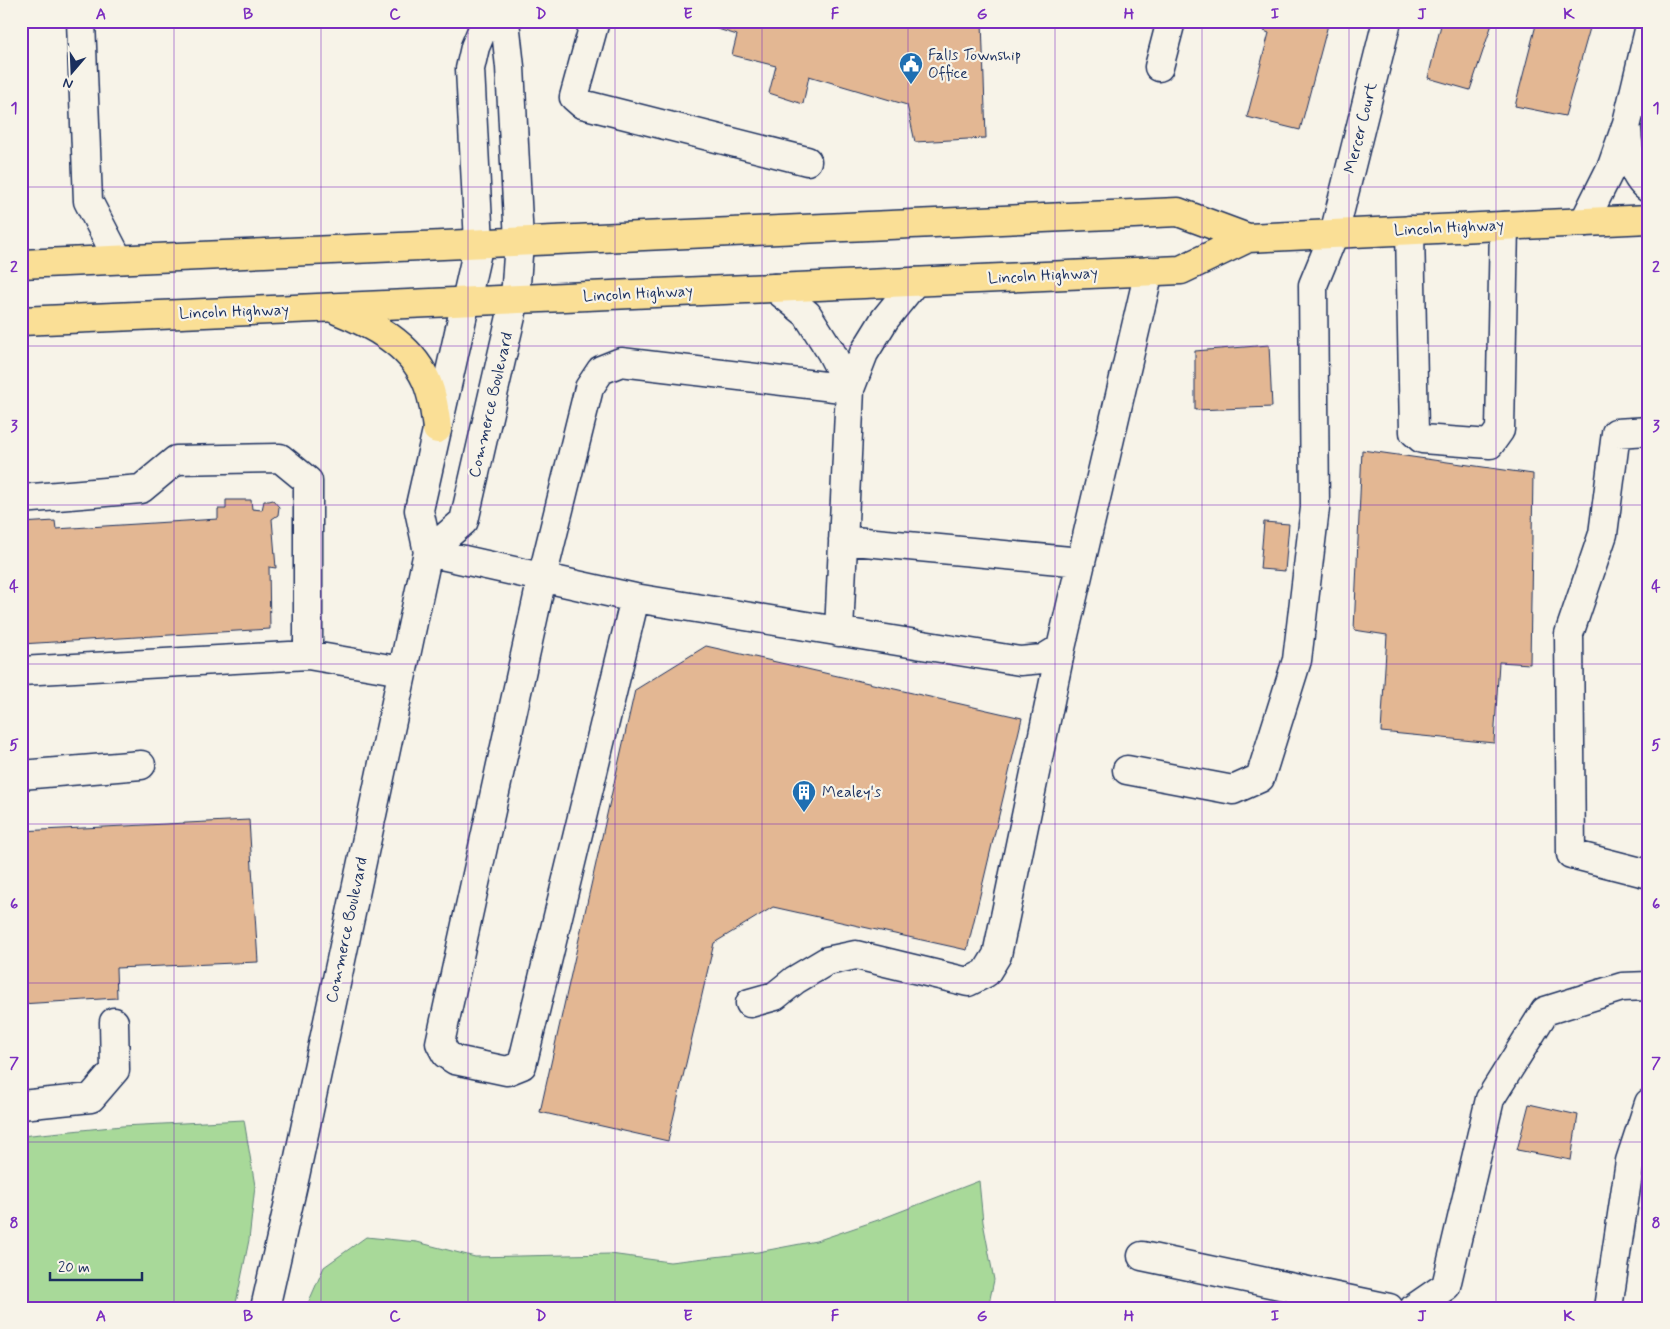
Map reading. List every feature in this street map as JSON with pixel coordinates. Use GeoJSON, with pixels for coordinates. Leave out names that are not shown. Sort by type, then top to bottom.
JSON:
{"type":"FeatureCollection","features":[{"type":"Feature","properties":{"kind":"main road","name":"Lincoln Highway"},"geometry":{"type":"LineString","coordinates":[[21,264],[1178,212],[1248,238]]}},
{"type":"Feature","properties":{"kind":"main road","name":"Lincoln Highway"},"geometry":{"type":"LineString","coordinates":[[21,321],[1181,270],[1248,238],[1649,219]]}},
{"type":"Feature","properties":{"kind":"main road"},"geometry":{"type":"LineString","coordinates":[[331,308],[368,322],[391,338],[411,356],[426,380],[437,429]]}},
{"type":"Feature","properties":{"kind":"street"},"geometry":{"type":"LineString","coordinates":[[81,21],[88,201],[118,259]]}},
{"type":"Feature","properties":{"kind":"street","name":"Commerce Boulevard"},"geometry":{"type":"LineString","coordinates":[[265,1308],[295,1176],[428,552],[418,510],[479,243],[470,69],[475,48],[486,21]]}},
{"type":"Feature","properties":{"kind":"street","name":"Commerce Boulevard"},"geometry":{"type":"LineString","coordinates":[[428,552],[464,521],[515,299],[519,241],[510,67],[505,21]]}},
{"type":"Feature","properties":{"kind":"street"},"geometry":{"type":"LineString","coordinates":[[595,21],[574,97],[582,104],[808,161]]}},
{"type":"Feature","properties":{"kind":"street"},"geometry":{"type":"LineString","coordinates":[[1159,67],[1171,21]]}},
{"type":"Feature","properties":{"kind":"street","name":"Mercer Court"},"geometry":{"type":"LineString","coordinates":[[1127,770],[1234,790],[1260,778],[1297,660],[1314,508],[1312,285],[1334,234],[1387,21]]}},
{"type":"Feature","properties":{"kind":"street"},"geometry":{"type":"LineString","coordinates":[[1584,222],[1612,166],[1627,123],[1649,30]]}},
{"type":"Feature","properties":{"kind":"street"},"geometry":{"type":"LineString","coordinates":[[1627,123],[1628,149],[1633,167],[1644,186],[1649,189]]}},
{"type":"Feature","properties":{"kind":"street"},"geometry":{"type":"LineString","coordinates":[[1410,230],[1414,432],[1422,439],[1490,444],[1500,430],[1504,226]]}},
{"type":"Feature","properties":{"kind":"street"},"geometry":{"type":"LineString","coordinates":[[750,1002],[776,996],[795,980],[827,961],[856,955],[968,982],[986,973],[997,954],[1062,648],[1149,271]]}},
{"type":"Feature","properties":{"kind":"street"},"geometry":{"type":"LineString","coordinates":[[838,632],[850,389],[864,353],[885,319],[915,282]]}},
{"type":"Feature","properties":{"kind":"street"},"geometry":{"type":"LineString","coordinates":[[776,288],[806,314],[831,352],[850,389]]}},
{"type":"Feature","properties":{"kind":"street"},"geometry":{"type":"LineString","coordinates":[[635,598],[522,1065],[506,1071],[455,1060],[446,1054],[440,1043],[542,578],[589,388],[601,370],[621,362],[850,389]]}},
{"type":"Feature","properties":{"kind":"street"},"geometry":{"type":"LineString","coordinates":[[1649,431],[1616,433],[1603,534],[1570,634],[1571,854],[1649,874]]}},
{"type":"Feature","properties":{"kind":"street"},"geometry":{"type":"LineString","coordinates":[[21,500],[141,489],[176,460],[280,458],[308,481],[308,655]]}},
{"type":"Feature","properties":{"kind":"street"},"geometry":{"type":"LineString","coordinates":[[843,540],[1082,562]]}},
{"type":"Feature","properties":{"kind":"street"},"geometry":{"type":"LineString","coordinates":[[428,552],[635,598],[1020,661],[1043,659],[1062,648]]}},
{"type":"Feature","properties":{"kind":"street"},"geometry":{"type":"LineString","coordinates":[[21,671],[308,655],[402,671]]}},
{"type":"Feature","properties":{"kind":"street"},"geometry":{"type":"LineString","coordinates":[[21,775],[141,765]]}},
{"type":"Feature","properties":{"kind":"street"},"geometry":{"type":"LineString","coordinates":[[1414,1308],[1446,1286],[1490,1099],[1545,1011],[1622,987],[1649,986]]}},
{"type":"Feature","properties":{"kind":"street"},"geometry":{"type":"LineString","coordinates":[[21,1105],[91,1098],[115,1070],[114,1022]]}},
{"type":"Feature","properties":{"kind":"street"},"geometry":{"type":"LineString","coordinates":[[1608,1308],[1630,1160],[1649,1103]]}},
{"type":"Feature","properties":{"kind":"street"},"geometry":{"type":"LineString","coordinates":[[1142,1256],[1389,1308]]}},
{"type":"Feature","properties":{"kind":"green space"},"geometry":{"type":"Polygon","coordinates":[[[244,1120],[255,1186],[249,1240],[235,1308],[21,1308],[21,1136],[122,1126],[244,1120]]]}},
{"type":"Feature","properties":{"kind":"green space"},"geometry":{"type":"Polygon","coordinates":[[[979,1181],[983,1222],[994,1280],[988,1308],[306,1308],[324,1267],[366,1237],[417,1242],[475,1257],[610,1254],[670,1262],[758,1252],[816,1241],[881,1219],[979,1181]]]}},
{"type":"Feature","properties":{"kind":"building","name":"Falls Township Office"},"geometry":{"type":"Polygon","coordinates":[[[692,21],[982,21],[986,138],[915,142],[907,105],[809,76],[803,104],[769,93],[776,66],[732,55],[737,35],[692,21]]]}},
{"type":"Feature","properties":{"kind":"building"},"geometry":{"type":"Polygon","coordinates":[[[1268,21],[1329,21],[1300,130],[1247,117],[1269,33],[1264,31],[1268,21]]]}},
{"type":"Feature","properties":{"kind":"building"},"geometry":{"type":"Polygon","coordinates":[[[1442,21],[1493,21],[1470,90],[1428,78],[1442,21]]]}},
{"type":"Feature","properties":{"kind":"building"},"geometry":{"type":"Polygon","coordinates":[[[1537,21],[1592,21],[1565,116],[1515,106],[1537,21]]]}},
{"type":"Feature","properties":{"kind":"building"},"geometry":{"type":"Polygon","coordinates":[[[1269,345],[1272,407],[1195,410],[1195,351],[1269,345]]]}},
{"type":"Feature","properties":{"kind":"building"},"geometry":{"type":"Polygon","coordinates":[[[1362,450],[1533,474],[1530,664],[1499,662],[1494,743],[1381,732],[1387,635],[1354,630],[1362,450]]]}},
{"type":"Feature","properties":{"kind":"building"},"geometry":{"type":"Polygon","coordinates":[[[226,500],[251,500],[252,509],[262,510],[264,501],[273,500],[279,507],[278,515],[272,519],[276,568],[269,567],[270,629],[21,644],[21,523],[55,521],[56,529],[218,519],[218,509],[226,509],[226,500]]]}},
{"type":"Feature","properties":{"kind":"building"},"geometry":{"type":"Polygon","coordinates":[[[1264,522],[1289,524],[1285,571],[1260,569],[1264,522]]]}},
{"type":"Feature","properties":{"kind":"building","name":"Mealey's"},"geometry":{"type":"Polygon","coordinates":[[[706,646],[1022,718],[967,950],[773,907],[714,943],[668,1141],[540,1112],[635,690],[706,646]]]}},
{"type":"Feature","properties":{"kind":"building"},"geometry":{"type":"Polygon","coordinates":[[[249,820],[258,962],[116,968],[117,998],[21,1004],[21,831],[249,820]]]}},
{"type":"Feature","properties":{"kind":"building"},"geometry":{"type":"Polygon","coordinates":[[[1529,1104],[1578,1115],[1571,1160],[1517,1150],[1529,1104]]]}},
{"type":"Feature","properties":{"kind":"place","name":"Falls Township Office"},"geometry":{"type":"Point","coordinates":[911,85]}},
{"type":"Feature","properties":{"kind":"place","name":"Mealey's"},"geometry":{"type":"Point","coordinates":[804,813]}}]}
